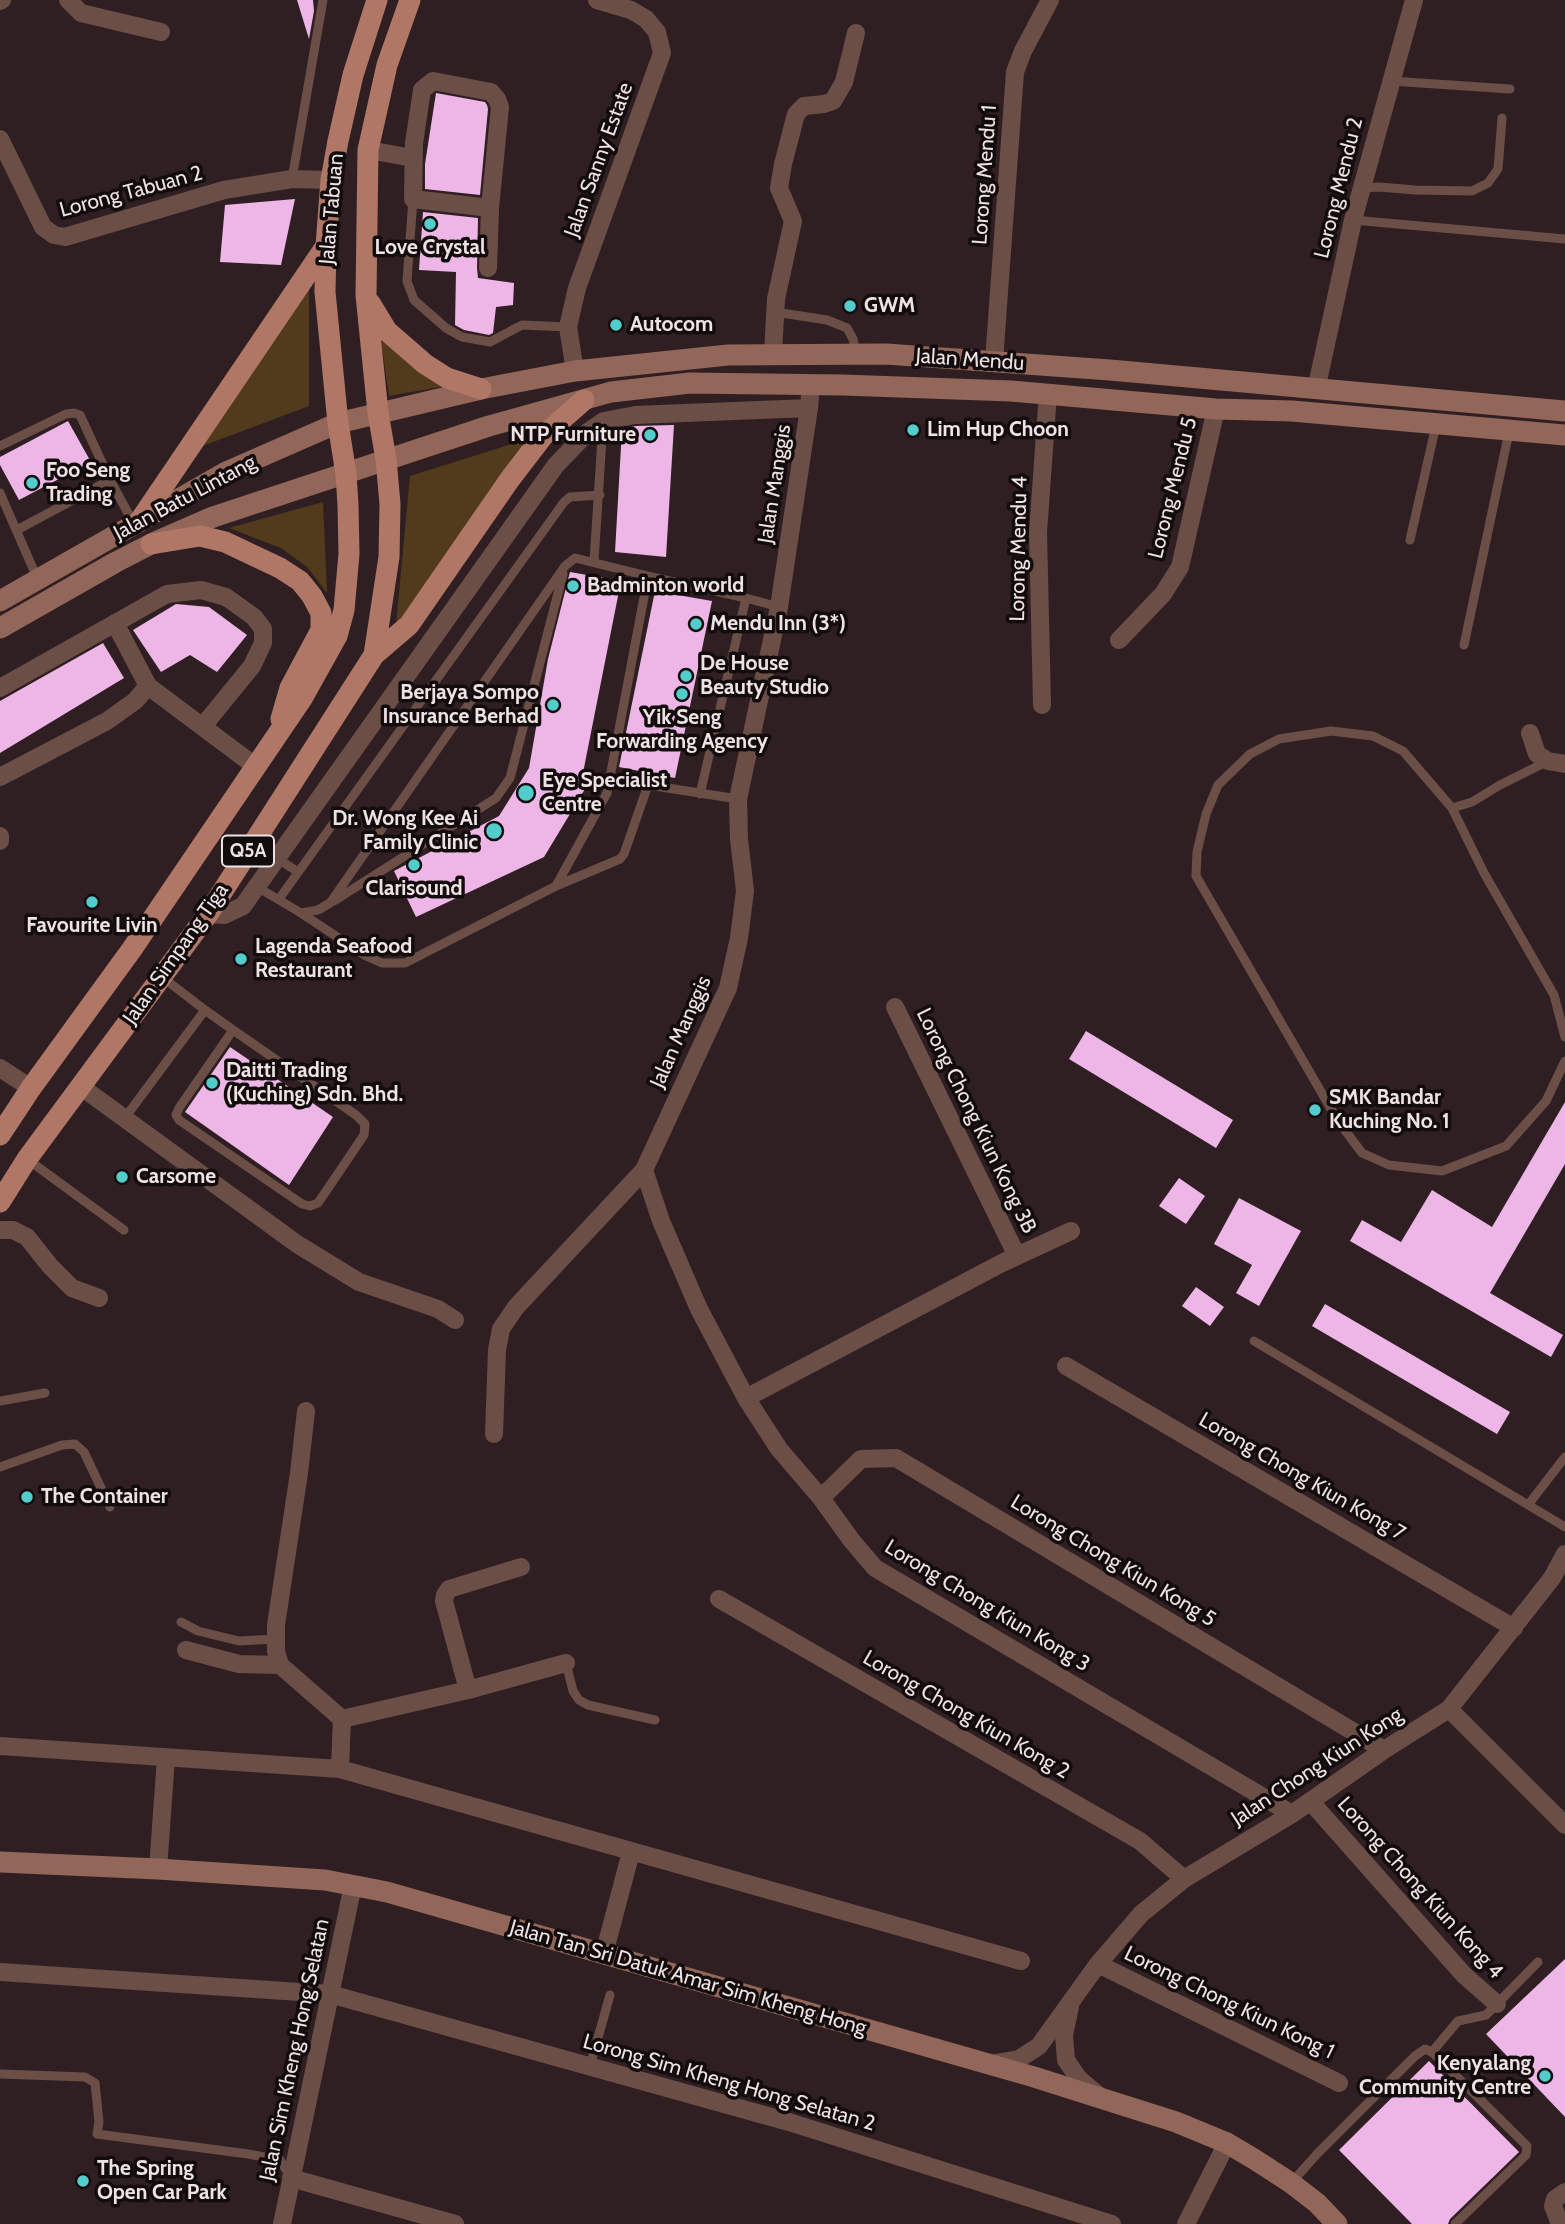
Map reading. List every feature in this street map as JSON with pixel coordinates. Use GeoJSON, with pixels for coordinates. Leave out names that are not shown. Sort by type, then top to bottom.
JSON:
{"type":"FeatureCollection","features":[{"type":"Feature","properties":{"kind":"main road","name":"Jalan Tabuan"},"geometry":{"type":"LineString","coordinates":[[346,474],[338,423],[325,292],[326,246],[331,180],[353,75],[377,0]]}},
{"type":"Feature","properties":{"kind":"main road","name":"Jalan Tabuan"},"geometry":{"type":"LineString","coordinates":[[386,459],[378,413],[366,295],[368,150],[387,65],[410,0]]}},
{"type":"Feature","properties":{"kind":"main road"},"geometry":{"type":"LineString","coordinates":[[136,523],[326,246]]}},
{"type":"Feature","properties":{"kind":"main road"},"geometry":{"type":"LineString","coordinates":[[366,295],[387,331],[425,364],[447,378],[481,389]]}},
{"type":"Feature","properties":{"kind":"main road","name":"Jalan Mendu"},"geometry":{"type":"LineString","coordinates":[[378,413],[481,389],[575,372],[728,355],[773,353],[886,354],[1565,411]]}},
{"type":"Feature","properties":{"kind":"main road","name":"Jalan Mendu"},"geometry":{"type":"LineString","coordinates":[[386,459],[489,426],[611,392],[690,383],[811,384],[1048,393],[1216,409],[1292,411],[1565,435]]}},
{"type":"Feature","properties":{"kind":"main road"},"geometry":{"type":"LineString","coordinates":[[374,656],[409,625],[543,436],[584,400]]}},
{"type":"Feature","properties":{"kind":"main road","name":"Jalan Batu Lintang"},"geometry":{"type":"LineString","coordinates":[[0,601],[226,472],[338,423],[378,413]]}},
{"type":"Feature","properties":{"kind":"main road","name":"Jalan Batu Lintang"},"geometry":{"type":"LineString","coordinates":[[0,628],[151,544],[213,517],[386,459]]}},
{"type":"Feature","properties":{"kind":"main road","name":"Jalan Simpang Tiga"},"geometry":{"type":"LineString","coordinates":[[0,1202],[27,1159],[208,914],[374,656],[389,557],[390,503],[386,459]]}},
{"type":"Feature","properties":{"kind":"main road","name":"Jalan Simpang Tiga"},"geometry":{"type":"LineString","coordinates":[[0,1135],[132,949],[303,697],[337,636],[344,610],[349,554],[346,474]]}},
{"type":"Feature","properties":{"kind":"main road"},"geometry":{"type":"LineString","coordinates":[[151,544],[200,536],[225,542],[280,568],[300,581],[312,596],[321,612],[321,629],[290,688],[275,738]]}},
{"type":"Feature","properties":{"kind":"main road","name":"Jalan Tan Sri Datuk Amar Sim Kheng Hong"},"geometry":{"type":"LineString","coordinates":[[0,1862],[325,1880],[387,1892],[1100,2097],[1176,2122],[1227,2143],[1291,2183],[1317,2203],[1337,2224]]}},
{"type":"Feature","properties":{"kind":"street"},"geometry":{"type":"LineString","coordinates":[[68,0],[81,13],[161,32]]}},
{"type":"Feature","properties":{"kind":"street","name":"Jalan Sanny Estate"},"geometry":{"type":"LineString","coordinates":[[575,372],[568,327],[577,288],[662,53],[657,32],[646,19],[631,10],[597,0]]}},
{"type":"Feature","properties":{"kind":"street","name":"Lorong Mendu 1"},"geometry":{"type":"LineString","coordinates":[[994,362],[1015,72],[1050,0]]}},
{"type":"Feature","properties":{"kind":"street","name":"Lorong Mendu 2"},"geometry":{"type":"LineString","coordinates":[[1316,390],[1353,220],[1414,0]]}},
{"type":"Feature","properties":{"kind":"street"},"geometry":{"type":"LineString","coordinates":[[773,353],[776,299],[793,221],[779,188],[783,164],[796,114],[803,106],[824,104],[833,100],[844,82],[856,33]]}},
{"type":"Feature","properties":{"kind":"street"},"geometry":{"type":"LineString","coordinates":[[488,268],[490,208],[500,107],[491,92],[433,81],[422,90],[413,158],[413,199],[490,208]]}},
{"type":"Feature","properties":{"kind":"street","name":"Lorong Tabuan 2"},"geometry":{"type":"LineString","coordinates":[[0,139],[43,227],[54,236],[65,237],[224,190],[292,179],[331,180]]}},
{"type":"Feature","properties":{"kind":"street"},"geometry":{"type":"LineString","coordinates":[[368,150],[413,158]]}},
{"type":"Feature","properties":{"kind":"street","name":"Jalan Manggis"},"geometry":{"type":"LineString","coordinates":[[494,1434],[497,1350],[501,1329],[516,1307],[644,1170],[727,988],[739,938],[745,891],[737,799],[779,607],[811,384]]}},
{"type":"Feature","properties":{"kind":"street","name":"Lorong Mendu 4"},"geometry":{"type":"LineString","coordinates":[[1042,705],[1038,532],[1048,393]]}},
{"type":"Feature","properties":{"kind":"street"},"geometry":{"type":"LineString","coordinates":[[208,914],[224,915],[243,906],[556,465],[588,432],[604,421],[635,415],[809,408]]}},
{"type":"Feature","properties":{"kind":"street","name":"Lorong Mendu 5"},"geometry":{"type":"LineString","coordinates":[[1119,640],[1163,594],[1180,567],[1216,409]]}},
{"type":"Feature","properties":{"kind":"street"},"geometry":{"type":"LineString","coordinates":[[0,688],[167,594],[201,590],[226,597],[254,617],[263,629],[263,643],[252,666],[203,726]]}},
{"type":"Feature","properties":{"kind":"street"},"geometry":{"type":"LineString","coordinates":[[115,623],[149,687],[256,766]]}},
{"type":"Feature","properties":{"kind":"street"},"geometry":{"type":"LineString","coordinates":[[0,777],[107,721],[149,687]]}},
{"type":"Feature","properties":{"kind":"street"},"geometry":{"type":"LineString","coordinates":[[1530,733],[1537,754],[1557,763]]}},
{"type":"Feature","properties":{"kind":"street","name":"Lorong Chong Kiun Kong 3B"},"geometry":{"type":"LineString","coordinates":[[895,1007],[1017,1256]]}},
{"type":"Feature","properties":{"kind":"street"},"geometry":{"type":"LineString","coordinates":[[0,1068],[31,1088]]}},
{"type":"Feature","properties":{"kind":"street"},"geometry":{"type":"LineString","coordinates":[[80,1086],[297,1244],[359,1282],[438,1309],[455,1320]]}},
{"type":"Feature","properties":{"kind":"street","name":"Lorong Chong Kiun Kong 3"},"geometry":{"type":"LineString","coordinates":[[644,1170],[661,1221],[699,1309],[746,1398],[779,1449],[821,1497],[875,1569],[1292,1814]]}},
{"type":"Feature","properties":{"kind":"street"},"geometry":{"type":"LineString","coordinates":[[0,1230],[13,1230],[27,1237],[72,1288],[99,1298]]}},
{"type":"Feature","properties":{"kind":"street"},"geometry":{"type":"LineString","coordinates":[[746,1398],[1017,1256],[1071,1231]]}},
{"type":"Feature","properties":{"kind":"street","name":"Lorong Chong Kiun Kong 7"},"geometry":{"type":"LineString","coordinates":[[1066,1366],[1514,1628]]}},
{"type":"Feature","properties":{"kind":"street"},"geometry":{"type":"LineString","coordinates":[[306,1411],[276,1625],[276,1651],[280,1665],[342,1719]]}},
{"type":"Feature","properties":{"kind":"street","name":"Lorong Chong Kiun Kong 5"},"geometry":{"type":"LineString","coordinates":[[821,1497],[861,1459],[896,1458],[1384,1750]]}},
{"type":"Feature","properties":{"kind":"street","name":"Jalan Chong Kiun Kong"},"geometry":{"type":"LineString","coordinates":[[985,2064],[1019,2059],[1039,2046],[1098,1964],[1140,1914],[1184,1879],[1311,1802],[1384,1750],[1449,1709],[1514,1628],[1559,1583],[1565,1555]]}},
{"type":"Feature","properties":{"kind":"street"},"geometry":{"type":"LineString","coordinates":[[468,1690],[444,1601],[445,1595],[449,1589],[520,1567]]}},
{"type":"Feature","properties":{"kind":"street","name":"Lorong Chong Kiun Kong 2"},"geometry":{"type":"LineString","coordinates":[[719,1599],[1140,1842],[1184,1879]]}},
{"type":"Feature","properties":{"kind":"street"},"geometry":{"type":"LineString","coordinates":[[187,1650],[239,1664],[280,1665]]}},
{"type":"Feature","properties":{"kind":"street"},"geometry":{"type":"LineString","coordinates":[[342,1719],[468,1690],[566,1663]]}},
{"type":"Feature","properties":{"kind":"street"},"geometry":{"type":"LineString","coordinates":[[1449,1709],[1565,1825]]}},
{"type":"Feature","properties":{"kind":"street"},"geometry":{"type":"LineString","coordinates":[[340,1769],[342,1719]]}},
{"type":"Feature","properties":{"kind":"street"},"geometry":{"type":"LineString","coordinates":[[0,1746],[340,1769],[1021,1961]]}},
{"type":"Feature","properties":{"kind":"street"},"geometry":{"type":"LineString","coordinates":[[158,1869],[166,1758]]}},
{"type":"Feature","properties":{"kind":"street","name":"Lorong Chong Kiun Kong 4"},"geometry":{"type":"LineString","coordinates":[[1311,1802],[1464,1975],[1497,2004]]}},
{"type":"Feature","properties":{"kind":"street"},"geometry":{"type":"LineString","coordinates":[[604,1954],[631,1852]]}},
{"type":"Feature","properties":{"kind":"street","name":"Jalan Sim Kheng Hong Selatan"},"geometry":{"type":"LineString","coordinates":[[282,2224],[353,1885]]}},
{"type":"Feature","properties":{"kind":"street","name":"Lorong Chong Kiun Kong 1"},"geometry":{"type":"LineString","coordinates":[[1098,1964],[1339,2083]]}},
{"type":"Feature","properties":{"kind":"street","name":"Lorong Sim Kheng Hong Selatan 2"},"geometry":{"type":"LineString","coordinates":[[0,1972],[330,1994],[789,2122],[1112,2224]]}},
{"type":"Feature","properties":{"kind":"street","name":"Jalan Chong Kiun Kong"},"geometry":{"type":"LineString","coordinates":[[1073,1997],[1064,2035],[1066,2060],[1079,2079],[1100,2097]]}},
{"type":"Feature","properties":{"kind":"street"},"geometry":{"type":"LineString","coordinates":[[1186,2224],[1227,2143]]}},
{"type":"Feature","properties":{"kind":"street"},"geometry":{"type":"LineString","coordinates":[[291,2178],[455,2224]]}},
{"type":"Feature","properties":{"kind":"street"},"geometry":{"type":"LineString","coordinates":[[1560,2224],[1553,2206],[1555,2199],[1565,2192]]}},
{"type":"Feature","properties":{"kind":"lane"},"geometry":{"type":"LineString","coordinates":[[292,179],[323,0]]}},
{"type":"Feature","properties":{"kind":"lane"},"geometry":{"type":"LineString","coordinates":[[1391,81],[1510,89]]}},
{"type":"Feature","properties":{"kind":"lane"},"geometry":{"type":"LineString","coordinates":[[1362,188],[1472,191],[1488,183],[1498,169],[1502,118]]}},
{"type":"Feature","properties":{"kind":"lane"},"geometry":{"type":"LineString","coordinates":[[413,199],[407,281],[414,300],[439,322],[462,337],[490,342],[522,325],[568,327]]}},
{"type":"Feature","properties":{"kind":"lane"},"geometry":{"type":"LineString","coordinates":[[1353,220],[1565,239]]}},
{"type":"Feature","properties":{"kind":"lane"},"geometry":{"type":"LineString","coordinates":[[775,312],[827,320],[847,328],[856,354]]}},
{"type":"Feature","properties":{"kind":"lane"},"geometry":{"type":"LineString","coordinates":[[0,446],[66,414],[80,415],[110,480],[136,523]]}},
{"type":"Feature","properties":{"kind":"lane"},"geometry":{"type":"LineString","coordinates":[[594,561],[604,421]]}},
{"type":"Feature","properties":{"kind":"lane"},"geometry":{"type":"LineString","coordinates":[[1410,540],[1436,423]]}},
{"type":"Feature","properties":{"kind":"lane"},"geometry":{"type":"LineString","coordinates":[[1464,645],[1510,430]]}},
{"type":"Feature","properties":{"kind":"lane"},"geometry":{"type":"LineString","coordinates":[[17,530],[110,480]]}},
{"type":"Feature","properties":{"kind":"lane"},"geometry":{"type":"LineString","coordinates":[[0,493],[38,580]]}},
{"type":"Feature","properties":{"kind":"lane"},"geometry":{"type":"LineString","coordinates":[[279,899],[564,502],[570,497],[600,495]]}},
{"type":"Feature","properties":{"kind":"lane"},"geometry":{"type":"LineString","coordinates":[[330,903],[565,566],[575,558],[779,607]]}},
{"type":"Feature","properties":{"kind":"lane"},"geometry":{"type":"LineString","coordinates":[[301,913],[318,911],[496,798],[510,778],[565,566]]}},
{"type":"Feature","properties":{"kind":"lane"},"geometry":{"type":"LineString","coordinates":[[556,886],[607,793],[648,576]]}},
{"type":"Feature","properties":{"kind":"lane"},"geometry":{"type":"LineString","coordinates":[[700,794],[746,598]]}},
{"type":"Feature","properties":{"kind":"lane"},"geometry":{"type":"LineString","coordinates":[[1565,1037],[1554,995],[1483,873],[1452,808],[1436,786],[1403,751],[1373,736],[1331,731],[1279,739],[1250,754],[1218,785],[1206,814],[1196,876],[1338,1121],[1362,1153],[1389,1165],[1442,1171],[1506,1146],[1546,1101],[1565,1061]]}},
{"type":"Feature","properties":{"kind":"lane"},"geometry":{"type":"LineString","coordinates":[[1452,808],[1472,802],[1500,785],[1557,763]]}},
{"type":"Feature","properties":{"kind":"lane"},"geometry":{"type":"LineString","coordinates":[[610,779],[737,799]]}},
{"type":"Feature","properties":{"kind":"lane"},"geometry":{"type":"LineString","coordinates":[[257,887],[366,956],[382,963],[405,963],[556,886],[620,859],[648,785]]}},
{"type":"Feature","properties":{"kind":"lane"},"geometry":{"type":"LineString","coordinates":[[253,843],[298,872]]}},
{"type":"Feature","properties":{"kind":"lane"},"geometry":{"type":"LineString","coordinates":[[162,977],[365,1124],[364,1135],[317,1203],[310,1206],[302,1203],[178,1120],[176,1115],[179,1108],[233,1030]]}},
{"type":"Feature","properties":{"kind":"lane"},"geometry":{"type":"LineString","coordinates":[[124,1119],[205,1010]]}},
{"type":"Feature","properties":{"kind":"lane"},"geometry":{"type":"LineString","coordinates":[[27,1159],[124,1230]]}},
{"type":"Feature","properties":{"kind":"lane"},"geometry":{"type":"LineString","coordinates":[[1254,1340],[1565,1527]]}},
{"type":"Feature","properties":{"kind":"lane"},"geometry":{"type":"LineString","coordinates":[[0,1401],[45,1393]]}},
{"type":"Feature","properties":{"kind":"lane"},"geometry":{"type":"LineString","coordinates":[[0,1467],[62,1445],[75,1444],[84,1451],[110,1507]]}},
{"type":"Feature","properties":{"kind":"lane"},"geometry":{"type":"LineString","coordinates":[[1528,1504],[1565,1457]]}},
{"type":"Feature","properties":{"kind":"lane"},"geometry":{"type":"LineString","coordinates":[[181,1622],[198,1631],[239,1641],[276,1639]]}},
{"type":"Feature","properties":{"kind":"lane"},"geometry":{"type":"LineString","coordinates":[[566,1663],[573,1691],[579,1700],[587,1705],[655,1720]]}},
{"type":"Feature","properties":{"kind":"lane"},"geometry":{"type":"LineString","coordinates":[[1432,2052],[1458,2021],[1486,2015],[1538,1962]]}},
{"type":"Feature","properties":{"kind":"lane"},"geometry":{"type":"LineString","coordinates":[[590,2066],[610,1995]]}},
{"type":"Feature","properties":{"kind":"lane"},"geometry":{"type":"LineString","coordinates":[[1291,2183],[1318,2153],[1425,2049],[1432,2052],[1527,2146],[1526,2155],[1455,2224]]}},
{"type":"Feature","properties":{"kind":"lane"},"geometry":{"type":"LineString","coordinates":[[0,2074],[85,2077],[95,2082],[99,2122],[97,2134],[280,2160],[291,2178]]}},
{"type":"Feature","properties":{"kind":"shaded area"},"geometry":{"type":"Polygon","coordinates":[[[309,288],[309,406],[197,448],[309,288]]]}},
{"type":"Feature","properties":{"kind":"shaded area"},"geometry":{"type":"Polygon","coordinates":[[[381,340],[445,386],[389,396],[381,340]]]}},
{"type":"Feature","properties":{"kind":"shaded area"},"geometry":{"type":"Polygon","coordinates":[[[531,438],[396,625],[410,476],[531,438]]]}},
{"type":"Feature","properties":{"kind":"shaded area"},"geometry":{"type":"Polygon","coordinates":[[[323,502],[327,593],[307,567],[281,548],[229,528],[323,502]]]}},
{"type":"Feature","properties":{"kind":"building"},"geometry":{"type":"Polygon","coordinates":[[[297,0],[313,0],[314,11],[309,39],[297,0]]]}},
{"type":"Feature","properties":{"kind":"building"},"geometry":{"type":"Polygon","coordinates":[[[436,93],[485,102],[487,105],[480,195],[425,189],[425,164],[436,93]]]}},
{"type":"Feature","properties":{"kind":"building"},"geometry":{"type":"Polygon","coordinates":[[[295,199],[281,265],[220,262],[225,205],[295,199]]]}},
{"type":"Feature","properties":{"kind":"building"},"geometry":{"type":"Polygon","coordinates":[[[423,212],[478,218],[478,278],[514,283],[513,305],[496,307],[493,333],[489,335],[464,330],[455,325],[456,272],[419,270],[423,212]]]}},
{"type":"Feature","properties":{"kind":"building"},"geometry":{"type":"Polygon","coordinates":[[[68,421],[91,462],[19,500],[0,465],[0,457],[68,421]]]}},
{"type":"Feature","properties":{"kind":"building"},"geometry":{"type":"Polygon","coordinates":[[[674,425],[666,557],[615,552],[622,429],[674,425]]]}},
{"type":"Feature","properties":{"kind":"building"},"geometry":{"type":"Polygon","coordinates":[[[570,572],[621,581],[580,788],[585,789],[544,857],[416,917],[394,871],[499,816],[529,768],[548,659],[570,572]]]}},
{"type":"Feature","properties":{"kind":"building"},"geometry":{"type":"Polygon","coordinates":[[[655,591],[712,601],[675,778],[619,767],[655,591]]]}},
{"type":"Feature","properties":{"kind":"building"},"geometry":{"type":"Polygon","coordinates":[[[176,604],[209,607],[247,635],[217,672],[190,655],[161,672],[133,630],[176,604]]]}},
{"type":"Feature","properties":{"kind":"building"},"geometry":{"type":"Polygon","coordinates":[[[103,643],[124,678],[0,753],[0,701],[103,643]]]}},
{"type":"Feature","properties":{"kind":"building"},"geometry":{"type":"Polygon","coordinates":[[[1086,1031],[1233,1120],[1216,1148],[1069,1059],[1086,1031]]]}},
{"type":"Feature","properties":{"kind":"building"},"geometry":{"type":"Polygon","coordinates":[[[230,1047],[333,1117],[289,1185],[185,1112],[230,1047]]]}},
{"type":"Feature","properties":{"kind":"building"},"geometry":{"type":"Polygon","coordinates":[[[1565,1102],[1565,1164],[1490,1293],[1563,1335],[1551,1357],[1350,1241],[1362,1220],[1401,1242],[1432,1190],[1492,1227],[1565,1102]]]}},
{"type":"Feature","properties":{"kind":"building"},"geometry":{"type":"Polygon","coordinates":[[[1179,1178],[1205,1196],[1186,1224],[1159,1206],[1179,1178]]]}},
{"type":"Feature","properties":{"kind":"building"},"geometry":{"type":"Polygon","coordinates":[[[1239,1198],[1301,1231],[1259,1306],[1236,1293],[1252,1265],[1214,1244],[1239,1198]]]}},
{"type":"Feature","properties":{"kind":"building"},"geometry":{"type":"Polygon","coordinates":[[[1196,1287],[1224,1307],[1210,1326],[1182,1306],[1196,1287]]]}},
{"type":"Feature","properties":{"kind":"building"},"geometry":{"type":"Polygon","coordinates":[[[1325,1304],[1510,1412],[1497,1434],[1312,1326],[1325,1304]]]}},
{"type":"Feature","properties":{"kind":"building","name":"Kenyalang Community Centre"},"geometry":{"type":"Polygon","coordinates":[[[1565,1959],[1565,2117],[1486,2034],[1565,1959]]]}},
{"type":"Feature","properties":{"kind":"building"},"geometry":{"type":"Polygon","coordinates":[[[1429,2061],[1519,2152],[1448,2224],[1412,2224],[1339,2150],[1429,2061]]]}},
{"type":"Feature","properties":{"kind":"place","name":"Love Crystal"},"geometry":{"type":"Point","coordinates":[430,224]}},
{"type":"Feature","properties":{"kind":"place","name":"GWM"},"geometry":{"type":"Point","coordinates":[850,306]}},
{"type":"Feature","properties":{"kind":"place","name":"Autocom"},"geometry":{"type":"Point","coordinates":[616,325]}},
{"type":"Feature","properties":{"kind":"place","name":"Lim Hup Choon"},"geometry":{"type":"Point","coordinates":[913,430]}},
{"type":"Feature","properties":{"kind":"place","name":"NTP Furniture"},"geometry":{"type":"Point","coordinates":[650,435]}},
{"type":"Feature","properties":{"kind":"place","name":"Foo Seng Trading"},"geometry":{"type":"Point","coordinates":[32,483]}},
{"type":"Feature","properties":{"kind":"place","name":"Badminton world"},"geometry":{"type":"Point","coordinates":[573,586]}},
{"type":"Feature","properties":{"kind":"place","name":"Mendu Inn (3*)"},"geometry":{"type":"Point","coordinates":[696,624]}},
{"type":"Feature","properties":{"kind":"place","name":"De House Beauty Studio"},"geometry":{"type":"Point","coordinates":[686,676]}},
{"type":"Feature","properties":{"kind":"place","name":"Yik Seng Forwarding Agency"},"geometry":{"type":"Point","coordinates":[682,694]}},
{"type":"Feature","properties":{"kind":"place","name":"Berjaya Sompo Insurance Berhad"},"geometry":{"type":"Point","coordinates":[553,705]}},
{"type":"Feature","properties":{"kind":"place","name":"Eye Specialist Centre"},"geometry":{"type":"Point","coordinates":[526,793]}},
{"type":"Feature","properties":{"kind":"place","name":"Dr. Wong Kee Ai Family Clinic"},"geometry":{"type":"Point","coordinates":[494,831]}},
{"type":"Feature","properties":{"kind":"place","name":"Clarisound"},"geometry":{"type":"Point","coordinates":[414,865]}},
{"type":"Feature","properties":{"kind":"place","name":"Favourite Livin"},"geometry":{"type":"Point","coordinates":[92,902]}},
{"type":"Feature","properties":{"kind":"place","name":"Lagenda Seafood Restaurant"},"geometry":{"type":"Point","coordinates":[241,959]}},
{"type":"Feature","properties":{"kind":"place","name":"Daitti Trading (Kuching) Sdn. Bhd."},"geometry":{"type":"Point","coordinates":[212,1083]}},
{"type":"Feature","properties":{"kind":"place","name":"SMK Bandar Kuching No. 1"},"geometry":{"type":"Point","coordinates":[1315,1110]}},
{"type":"Feature","properties":{"kind":"place","name":"Carsome"},"geometry":{"type":"Point","coordinates":[122,1177]}},
{"type":"Feature","properties":{"kind":"place","name":"The Container"},"geometry":{"type":"Point","coordinates":[27,1497]}},
{"type":"Feature","properties":{"kind":"place","name":"Kenyalang Community Centre"},"geometry":{"type":"Point","coordinates":[1545,2076]}},
{"type":"Feature","properties":{"kind":"place","name":"The Spring Open Car Park"},"geometry":{"type":"Point","coordinates":[83,2181]}}]}
